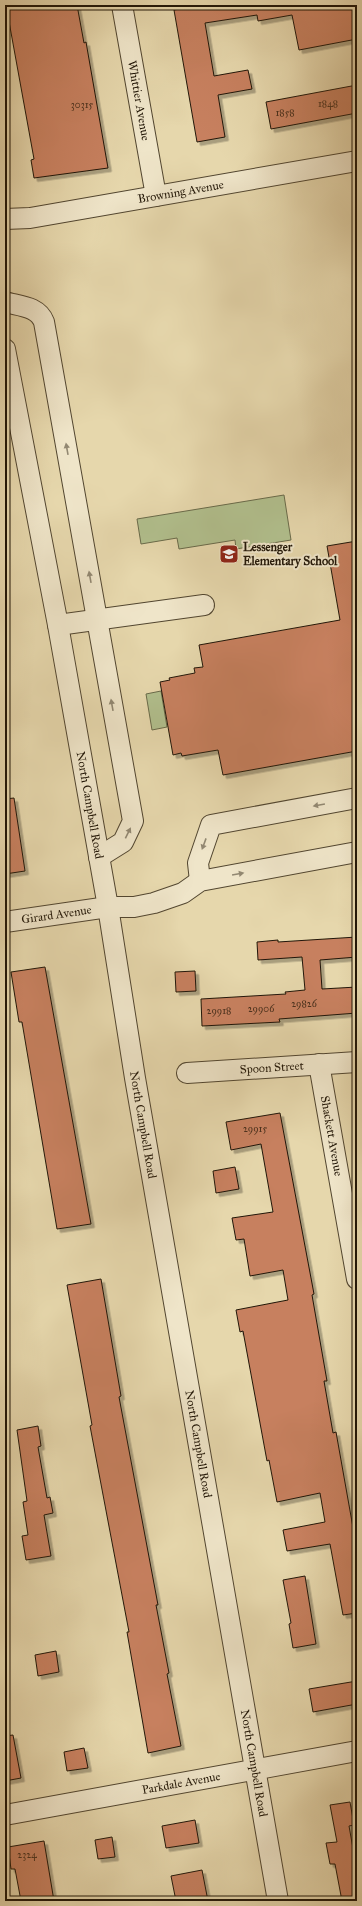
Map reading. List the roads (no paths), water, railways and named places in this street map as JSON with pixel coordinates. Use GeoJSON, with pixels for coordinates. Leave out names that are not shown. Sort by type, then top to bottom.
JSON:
{"type":"FeatureCollection","features":[{"type":"Feature","properties":{"kind":"street","name":"Whittier Avenue"},"geometry":{"type":"LineString","coordinates":[[122,5],[156,196]]}},
{"type":"Feature","properties":{"kind":"street","name":"Browning Avenue"},"geometry":{"type":"LineString","coordinates":[[5,219],[30,218],[357,161]]}},
{"type":"Feature","properties":{"kind":"street"},"geometry":{"type":"LineString","coordinates":[[5,302],[34,309],[39,312],[44,322],[133,821],[123,842],[99,857]]}},
{"type":"Feature","properties":{"kind":"street","name":"North Campbell Road"},"geometry":{"type":"LineString","coordinates":[[5,349],[58,625],[108,907],[135,1078],[278,1901]]}},
{"type":"Feature","properties":{"kind":"street"},"geometry":{"type":"LineString","coordinates":[[58,625],[97,621],[204,605]]}},
{"type":"Feature","properties":{"kind":"street"},"geometry":{"type":"LineString","coordinates":[[357,798],[211,824],[198,863],[200,881],[357,852]]}},
{"type":"Feature","properties":{"kind":"street","name":"Girard Avenue"},"geometry":{"type":"LineString","coordinates":[[5,922],[108,907],[134,907],[169,899],[183,893],[200,881]]}},
{"type":"Feature","properties":{"kind":"street","name":"Spoon Street"},"geometry":{"type":"LineString","coordinates":[[187,1073],[357,1062]]}},
{"type":"Feature","properties":{"kind":"street","name":"Shackett Avenue"},"geometry":{"type":"LineString","coordinates":[[320,1064],[357,1279]]}},
{"type":"Feature","properties":{"kind":"street","name":"Parkdale Avenue"},"geometry":{"type":"LineString","coordinates":[[5,1815],[357,1752]]}},
{"type":"Feature","properties":{"kind":"place","name":"Lessenger Elementary School"},"geometry":{"type":"Point","coordinates":[229,554]}}]}
